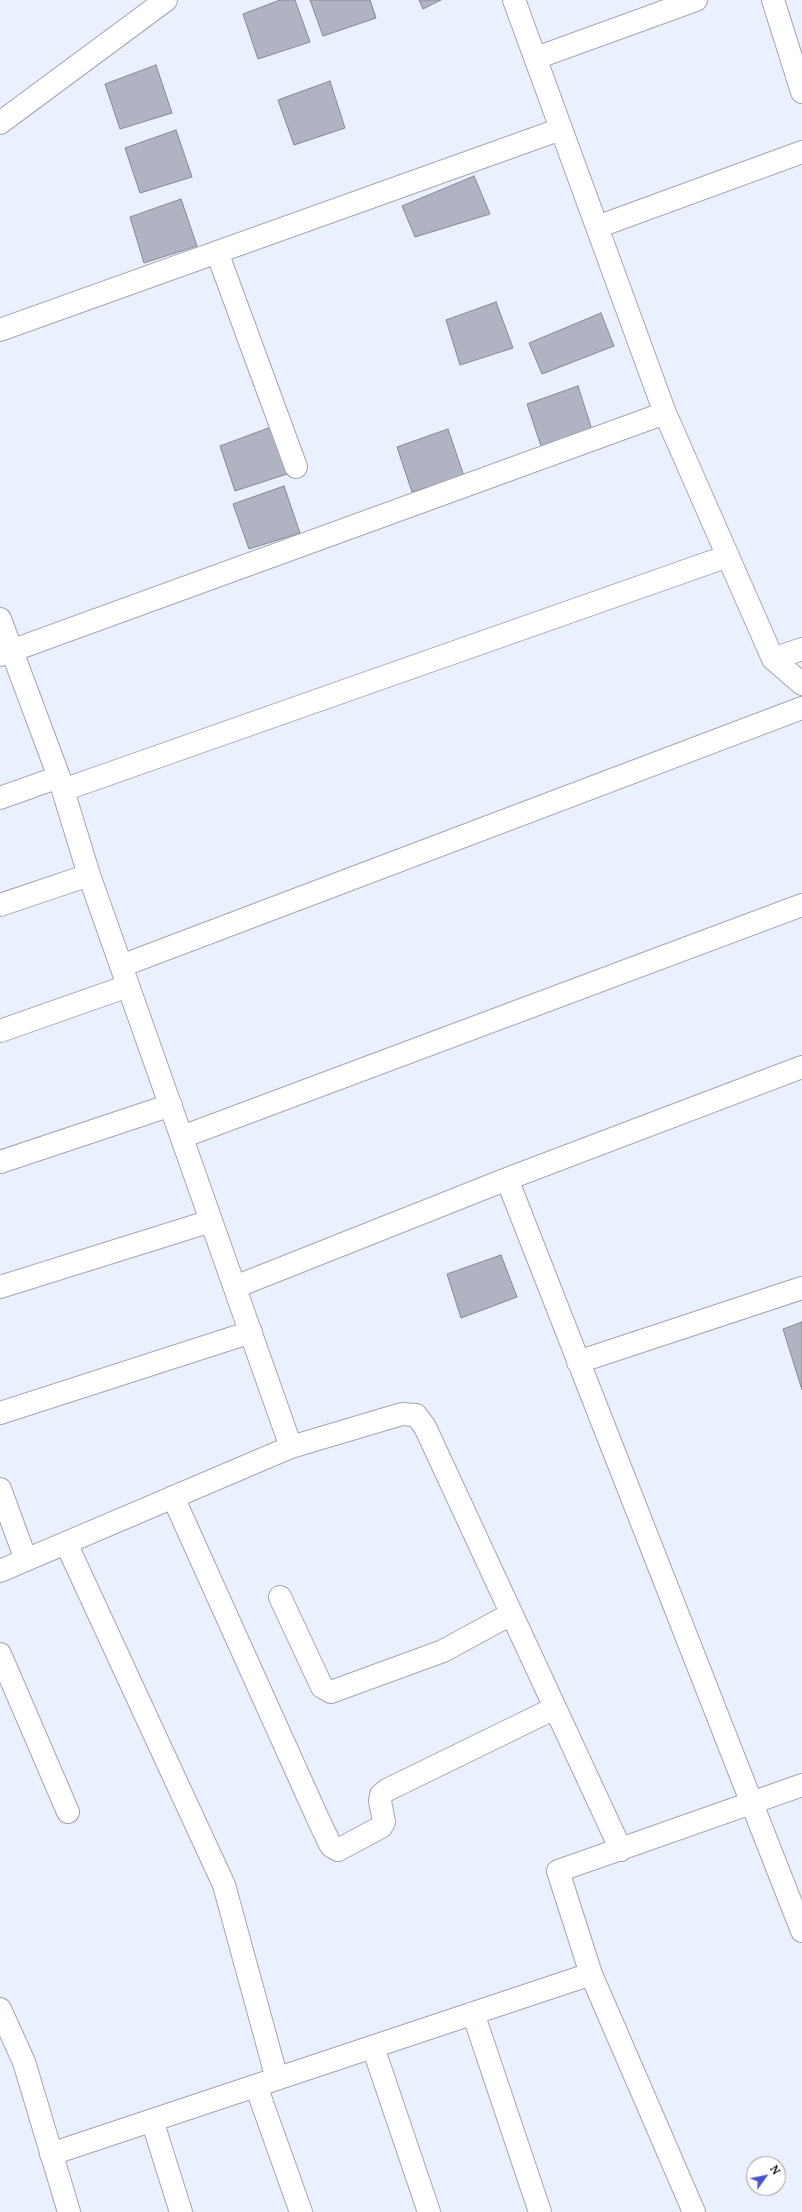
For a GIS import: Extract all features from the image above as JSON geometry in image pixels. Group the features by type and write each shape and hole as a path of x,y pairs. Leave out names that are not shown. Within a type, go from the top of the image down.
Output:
{"street":[{"path":"0,123 166,0"},
{"path":"514,0 665,413 773,659 802,684"},
{"path":"536,58 696,0"},
{"path":"773,0 802,92"},
{"path":"0,330 561,129"},
{"path":"597,226 802,152"},
{"path":"217,252 296,467"},
{"path":"6,653 665,413"},
{"path":"0,798 61,784 728,556"},
{"path":"0,619 6,653 61,784 89,875 291,1447"},
{"path":"773,659 802,649"},
{"path":"0,1031 125,976 802,708"},
{"path":"0,905 89,875"},
{"path":"182,1137 802,905"},
{"path":"235,1287 507,1179 802,1067"},
{"path":"0,1162 171,1105"},
{"path":"507,1179 753,1802 802,1931"},
{"path":"0,1287 211,1221"},
{"path":"578,1362 802,1288"},
{"path":"0,1413 251,1332"},
{"path":"0,1571 291,1447 402,1414 416,1414 425,1427 620,1850"},
{"path":"0,1489 26,1560"},
{"path":"173,1497 319,1821 331,1846 334,1848 338,1850 345,1848 381,1827 384,1822 380,1801 381,1795 387,1790 555,1708"},
{"path":"66,1542 224,1885 277,2079"},
{"path":"280,1597 322,1686 331,1692 443,1650 511,1614"},
{"path":"0,1654 68,1812"},
{"path":"694,2212 592,1974 558,1871 802,1785"},
{"path":"51,2154 592,1974"},
{"path":"473,2013 540,2212"},
{"path":"1,2015 24,2062 69,2212"},
{"path":"373,2047 429,2212"},
{"path":"256,2086 301,2212"},
{"path":"152,2120 181,2212"}],"building":[{"path":"280,0 295,0 310,42 258,59 243,14"},
{"path":"310,0 370,0 376,18 323,36"},
{"path":"419,0 441,0 423,9"},
{"path":"156,65 172,113 120,129 105,84"},
{"path":"330,81 345,128 294,145 278,100"},
{"path":"176,130 192,177 140,193 125,148"},
{"path":"474,176 490,214 415,237 402,206"},
{"path":"181,199 197,246 144,263 130,217"},
{"path":"496,302 513,348 460,365 446,320"},
{"path":"601,313 614,346 542,374 529,343"},
{"path":"578,386 593,433 542,449 527,404"},
{"path":"271,427 287,474 235,491 220,446"},
{"path":"448,429 464,476 412,492 397,447"},
{"path":"284,486 300,533 249,549 233,504"},
{"path":"501,1255 517,1297 461,1318 447,1274"},
{"path":"802,1322 802,1390 783,1329"}]}
